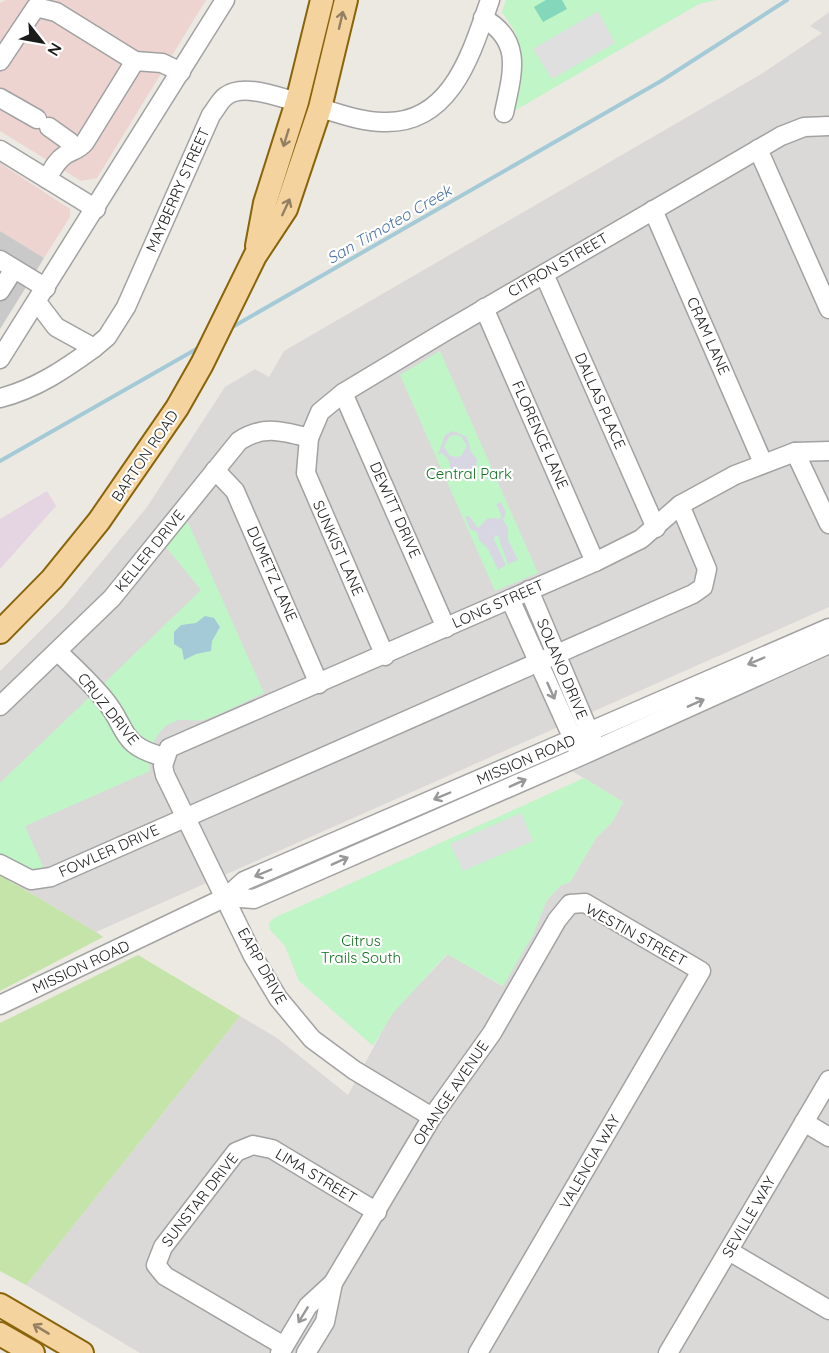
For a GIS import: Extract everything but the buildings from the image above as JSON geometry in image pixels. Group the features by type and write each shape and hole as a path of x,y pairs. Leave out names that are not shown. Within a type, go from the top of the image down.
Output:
{"main road":[{"name":"BARTON ROAD","path":"255,256 265,203 297,102 322,0"},
{"name":"BARTON ROAD","path":"0,632 52,579 99,521 177,408 225,321 255,256 286,209 320,108 346,0"},
{"path":"0,1305 82,1353"},
{"path":"0,1334 33,1353"}],"street":[{"path":"0,359 225,0"},
{"path":"320,108 358,119 385,123 419,116 447,95 462,74 490,0"},
{"path":"0,61 36,7 56,12 135,61 162,63 181,72"},
{"path":"483,18 498,27 508,39 513,59 504,113"},
{"path":"43,177 66,153 79,150 78,142 135,61"},
{"name":"MAYBERRY STREET","path":"0,398 33,387 64,370 107,337 126,307 211,115 220,103 235,92 246,91 297,102"},
{"path":"0,98 78,142"},
{"name":"CITRON STREET","path":"309,438 320,412 343,393 484,308 758,149 804,127 829,126"},
{"path":"758,149 829,309"},
{"path":"0,150 96,209"},
{"name":"CRAM LANE","path":"653,210 763,463"},
{"path":"0,291 7,264 42,295 56,327 94,348"},
{"name":"DALLAS PLACE","path":"544,274 656,528"},
{"name":"FLORENCE LANE","path":"484,308 595,562"},
{"name":"DEWITT DRIVE","path":"343,393 446,628"},
{"name":"KELLER DRIVE","path":"0,706 112,598 239,441 253,432 274,429 309,438"},
{"name":"SUNKIST LANE","path":"309,438 306,466 312,491 385,656"},
{"name":"LONG STREET","path":"164,757 174,745 203,735 385,656 528,590 595,562 641,539 680,506 735,475 795,452 829,451"},
{"path":"795,452 829,524"},
{"name":"DUMETZ LANE","path":"215,470 235,491 319,684"},
{"name":"FOWLER DRIVE","path":"0,864 24,878 42,879 693,594 703,587 707,569 680,506"},
{"name":"SOLANO DRIVE","path":"528,590 556,654 585,744"},
{"name":"SOLANO DRIVE","path":"510,599 539,662 585,744"},
{"name":"MISSION ROAD","path":"585,744 829,628"},
{"name":"MISSION ROAD","path":"0,1005 226,897 244,881 829,644"},
{"name":"CRUZ DRIVE","path":"58,652 104,698 129,741 146,752 164,757"},
{"name":"EARP DRIVE","path":"164,757 165,775 253,956 278,998 312,1039 354,1070 432,1117"},
{"name":"WESTIN STREET","path":"570,904 585,903 701,971"},
{"name":"ORANGE AVENUE","path":"282,1349 308,1306 333,1283 432,1117 492,1033 570,904"},
{"name":"VALENCIA WAY","path":"478,1353 701,971"},
{"name":"SEVILLE WAY","path":"668,1353 829,1080"},
{"path":"804,1122 829,1137"},
{"name":"LIMA STREET","path":"253,1145 272,1149 377,1212"},
{"name":"SUNSTAR DRIVE","path":"253,1145 236,1152 163,1246 156,1265 165,1276 282,1349"},
{"path":"729,1251 829,1310"},
{"name":"ORANGE AVENUE","path":"306,1353 325,1322 333,1283"}],"shaded area":[{"path":"6,0 206,0 97,178 81,181 0,131 0,3"},
{"path":"598,11 615,43 552,79 533,49"},
{"path":"829,12 829,607 96,932 0,875 0,671 64,607 147,507 225,387 255,369 269,377 284,351 763,73 822,33 810,26"},
{"path":"0,163 70,209 70,217 44,258 0,231"},
{"path":"0,231 44,258 0,329"},
{"path":"453,431 467,437 471,452 477,459 476,472 464,478 452,473 448,459 442,453 438,455 445,435","holes":["450,436 461,436 467,446 461,456 449,455 444,446"]},
{"path":"47,491 56,506 0,569 0,519"},
{"path":"501,502 506,513 503,520 508,528 508,540 518,560 508,564 498,536 495,535 494,540 506,565 498,570 488,549 479,540 477,532 470,529 465,517 469,516 478,528 488,518 500,519 501,514 496,504"},
{"path":"829,656 829,1353 140,1353 26,1285 240,1016 277,1038 348,1095 392,1013 448,954 502,986 536,927 547,900 560,886 570,882 596,838 613,821 623,802 572,771"},
{"path":"521,813 533,841 463,871 450,844"}],"green space":[{"path":"506,0 716,0 699,4 514,111 521,61 515,32 502,12"},
{"path":"546,0 562,0 567,9 543,22 534,7"},
{"name":"Central Park","path":"440,351 538,573 495,591 400,375"},
{"path":"187,520 264,693 204,720 172,722 160,732 155,740 150,755 150,771 25,826 45,871 34,872 0,856 0,783 201,590 166,547"},
{"name":"Citrus Trails South","path":"584,778 623,802 613,821 596,838 570,882 560,886 547,900 533,935 503,986 447,954 393,1013 373,1046 299,981 285,946 270,930 269,923 274,918"},
{"path":"0,875 96,932 103,937 0,991"},
{"path":"138,955 240,1016 26,1285 0,1271 0,1023"}],"water":[{"path":"205,616 214,618 220,627 212,641 211,651 196,654 184,660 182,649 174,644 174,632 181,625 196,623"}],"waterway":[{"name":"San Timoteo Creek","path":"229,329 661,81 787,0"},
{"name":"San Timoteo Creek","path":"0,461 200,347"}]}
